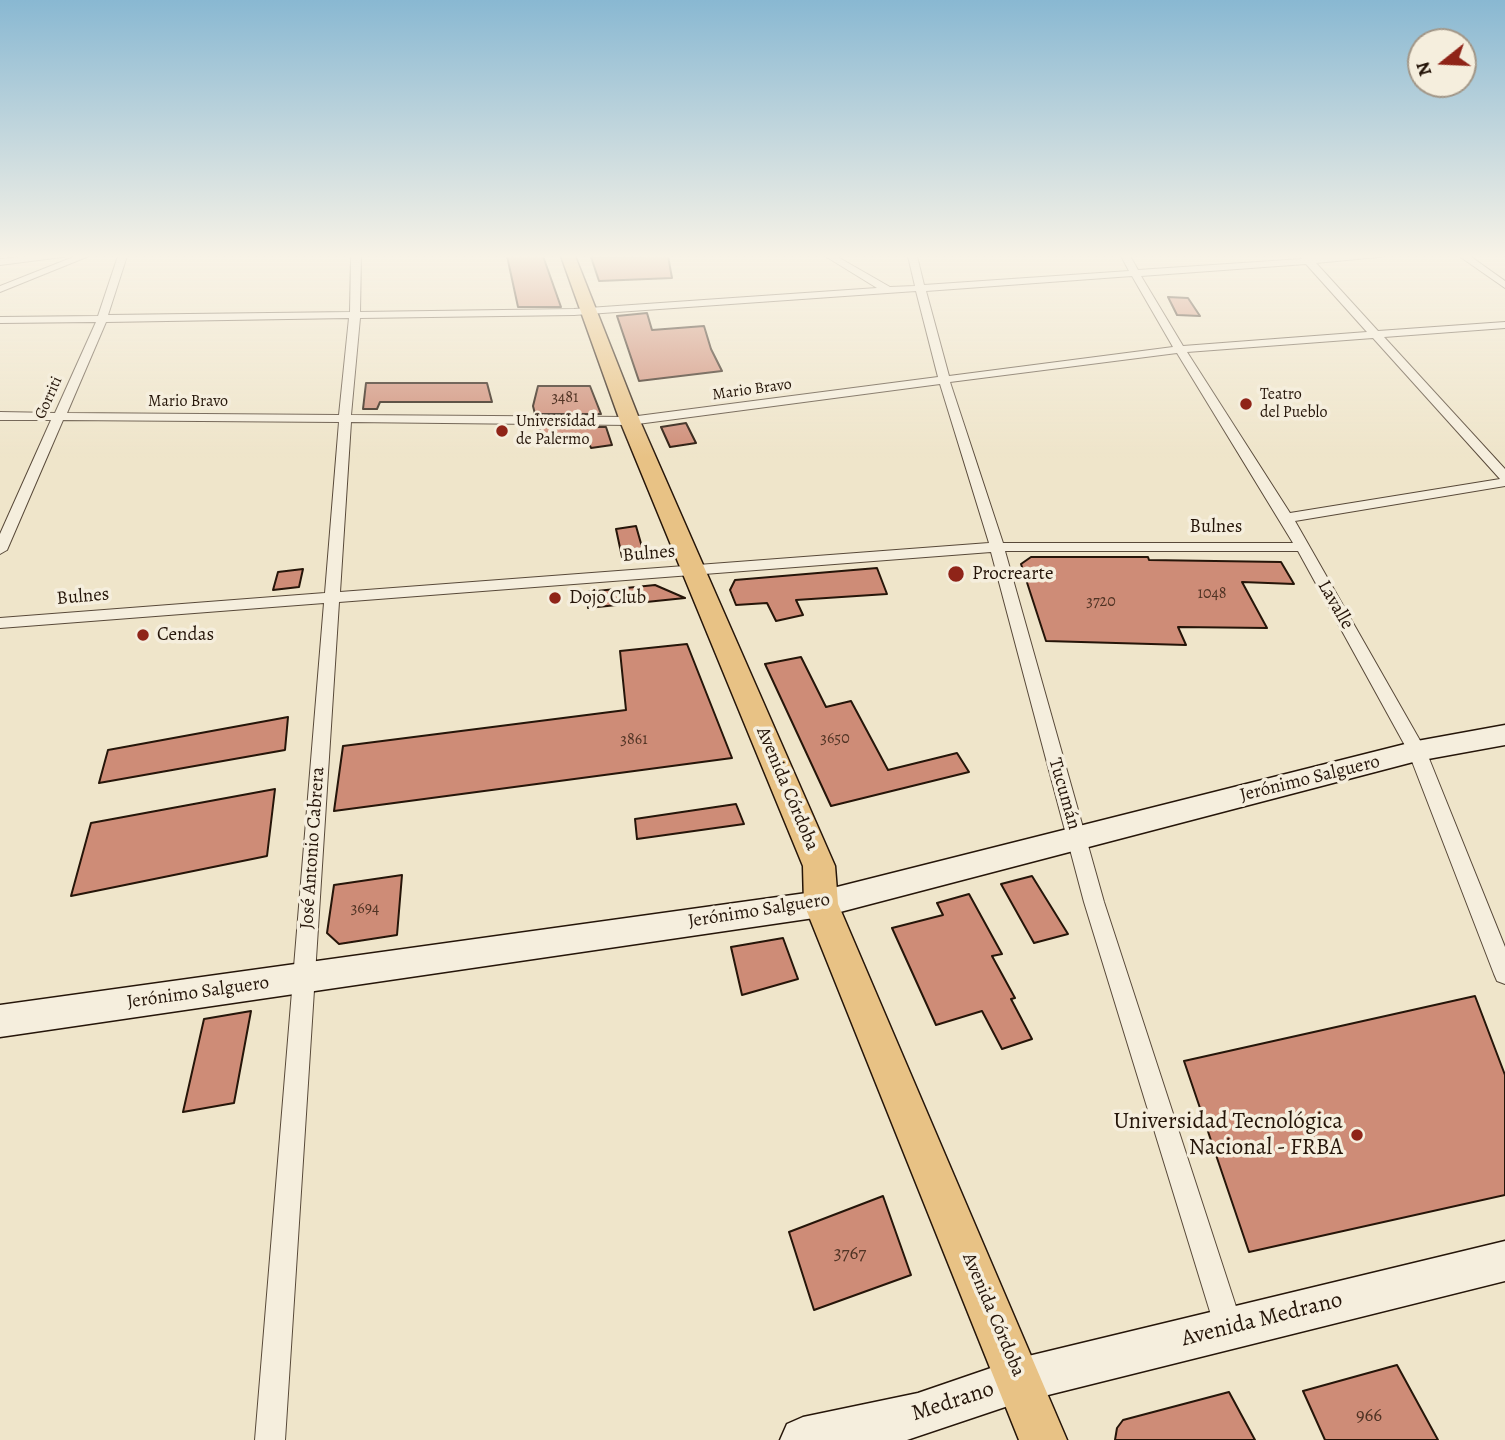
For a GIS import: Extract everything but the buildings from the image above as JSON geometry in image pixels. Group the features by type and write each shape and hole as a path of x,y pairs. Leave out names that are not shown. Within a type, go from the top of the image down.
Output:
{"main road":[{"name":"Avenida Córdoba","path":"594,323 630,421 819,866 821,904 1043,1440"}],"street":[{"name":"Gorriti","path":"0,550 100,323"},
{"name":"José Antonio Cabrera","path":"271,1440 354,323"},
{"name":"Tucumán","path":"929,323 944,380 997,547 1094,902 1229,1328"},
{"name":"Lavalle","path":"1165,323 1286,518 1418,751 1505,974"},
{"path":"1364,323 1505,480"},
{"name":"Mario Bravo","path":"0,416 630,421 1180,349 1505,325"},
{"path":"1286,518 1505,480"},
{"name":"Bulnes","path":"0,623 997,547 1301,547"},
{"name":"Jerónimo Salguero","path":"0,1021 821,904 1418,751 1505,735"},
{"name":"Avenida Medrano","path":"1020,1380 1505,1261"},
{"name":"Medrano","path":"803,1440 918,1415 1020,1380"}],"place":[{"name":"Teatro del Pueblo","path":"1246,404"},
{"name":"Universidad de Palermo","path":"502,431"},
{"name":"Procrearte","path":"956,574"},
{"name":"Dojo Club","path":"555,598"},
{"name":"Cendas","path":"143,635"},
{"name":"Universidad Tecnológica Nacional - FRBA","path":"1357,1135"}]}
